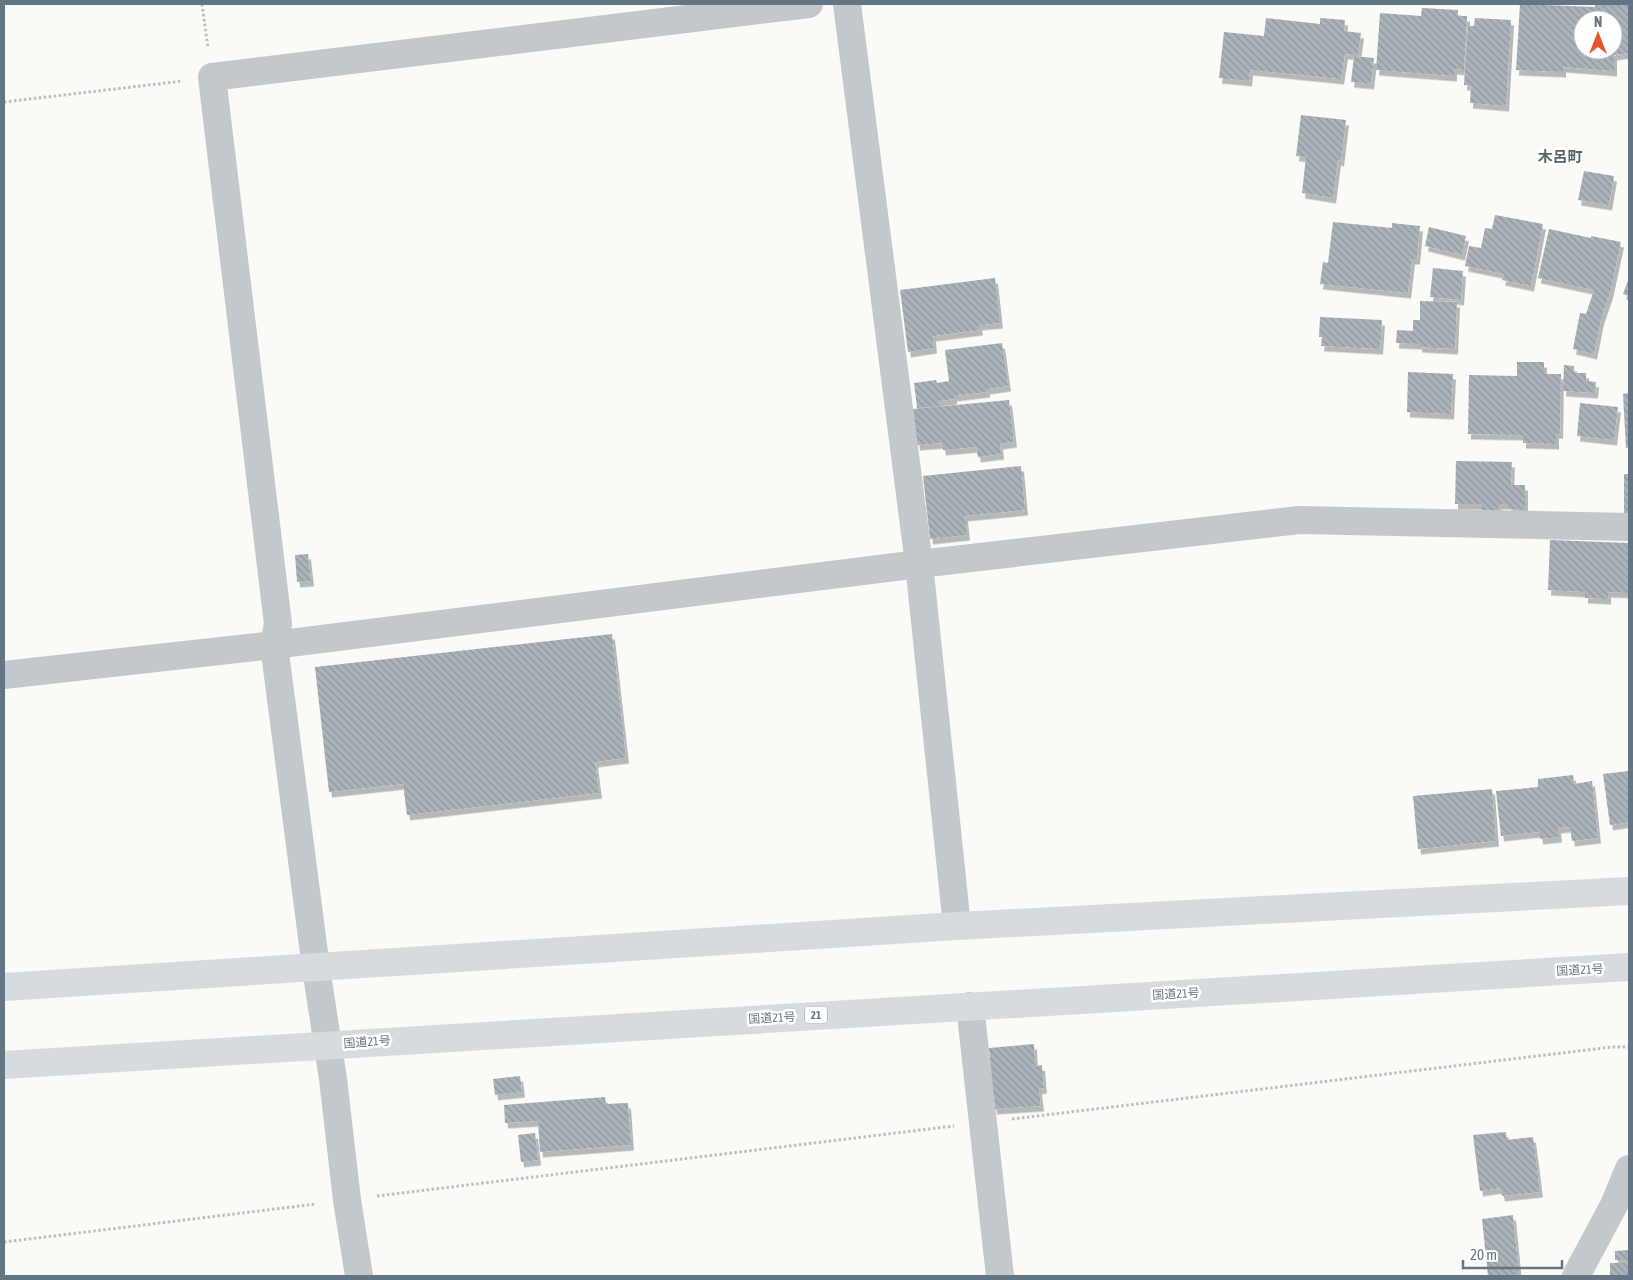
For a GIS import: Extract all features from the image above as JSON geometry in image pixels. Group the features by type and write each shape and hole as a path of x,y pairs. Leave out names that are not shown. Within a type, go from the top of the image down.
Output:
{"highway":[{"path":"4,987 957,926 1629,891"},
{"name":"国道21号","path":"4,1065 1629,967"}],"street":[{"path":"359,1276 347,1200 274,644 278,624 212,77 809,4"},
{"path":"847,4 919,564 957,926"},
{"path":"4,676 919,564 1298,520 1629,527"},
{"path":"970,1006 1000,1276"},
{"path":"1576,1276 1614,1205 1629,1169"}],"path":[{"path":"4,102 212,77 202,4"},
{"path":"4,1242 1602,1048 1629,1047"}],"building":[{"path":"1520,4 1595,7 1595,4 1629,4 1629,53 1623,54 1623,10 1573,10 1573,60 1614,60 1614,71 1563,67 1563,72 1516,70"},
{"path":"1422,8 1458,10 1458,16 1467,16 1464,70 1454,69 1454,76 1376,70 1380,13 1421,16"},
{"path":"1266,18 1320,24 1320,18 1345,20 1344,31 1361,33 1358,55 1345,54 1341,79 1250,70 1249,81 1219,78 1224,32 1264,36"},
{"path":"1475,18 1511,20 1506,106 1470,103 1471,85 1464,85 1468,26 1474,26"},
{"path":"1354,56 1374,58 1371,84 1351,82"},
{"path":"1301,115 1346,120 1341,161 1338,160 1333,198 1302,193 1306,157 1296,156"},
{"path":"1584,171 1614,176 1609,205 1578,200"},
{"path":"1495,215 1543,224 1531,286 1502,280 1504,274 1465,266 1469,246 1481,248 1485,228 1492,229"},
{"path":"1333,222 1392,228 1392,223 1420,226 1417,259 1412,259 1408,293 1320,284 1323,262 1328,263"},
{"path":"1429,227 1466,236 1462,255 1425,246"},
{"path":"1549,229 1621,242 1594,354 1573,349 1580,313 1586,314 1594,290 1538,278"},
{"path":"1433,268 1463,271 1461,300 1430,297"},
{"path":"995,278 1000,323 979,325 980,330 933,336 934,348 908,352 900,290"},
{"path":"1629,278 1629,296 1623,294"},
{"path":"1420,301 1457,302 1455,349 1419,347 1419,344 1396,343 1397,330 1413,331 1413,320 1420,320"},
{"path":"1320,317 1382,320 1380,349 1321,346 1322,337 1319,337"},
{"path":"1002,343 1008,386 987,389 987,392 954,396 954,399 939,401 940,406 917,408 914,383 936,380 937,383 949,381 945,350"},
{"path":"1517,362 1544,362 1544,374 1561,374 1560,433 1556,433 1556,444 1523,443 1523,435 1468,434 1469,375 1517,376"},
{"path":"1564,365 1574,366 1574,373 1586,373 1586,381 1596,382 1595,393 1563,391"},
{"path":"1408,372 1453,374 1451,414 1407,412"},
{"path":"1629,393 1629,447 1626,448 1623,394"},
{"path":"1009,400 1014,442 1000,444 1001,454 978,457 976,447 943,450 942,443 917,445 913,409"},
{"path":"1580,403 1618,407 1614,440 1577,436"},
{"path":"1456,461 1512,462 1511,485 1525,485 1525,510 1508,509 1508,504 1498,504 1498,510 1482,510 1482,504 1455,504"},
{"path":"1021,466 1025,510 965,516 967,535 930,539 923,476"},
{"path":"1624,474 1629,474 1629,517 1624,517"},
{"path":"1550,540 1629,543 1629,593 1608,592 1608,599 1585,598 1585,592 1548,590"},
{"path":"308,554 311,581 297,582 295,555"},
{"path":"612,634 626,758 595,762 599,793 407,815 403,784 329,792 315,667"},
{"path":"1629,771 1629,822 1610,825 1603,774"},
{"path":"1573,775 1574,784 1592,781 1598,838 1572,841 1570,827 1558,828 1559,837 1540,839 1539,832 1501,836 1496,791 1538,787 1538,779"},
{"path":"1492,789 1496,841 1418,849 1413,796"},
{"path":"1034,1044 1035,1066 1042,1065 1044,1088 1039,1089 1041,1106 994,1109 989,1048"},
{"path":"520,1076 522,1092 495,1095 493,1079"},
{"path":"605,1097 606,1104 628,1103 631,1145 540,1152 538,1121 505,1123 504,1105"},
{"path":"1506,1132 1507,1140 1533,1137 1540,1192 1502,1196 1500,1188 1480,1191 1473,1135"},
{"path":"535,1133 538,1160 521,1162 518,1135"},
{"path":"1513,1215 1519,1276 1488,1276 1482,1219"},
{"path":"1629,1250 1629,1260 1615,1260 1615,1251"},
{"path":"1610,1263 1629,1263 1629,1276 1610,1276"}],"district":[{"name":"木呂町","path":"1560,156"}]}
